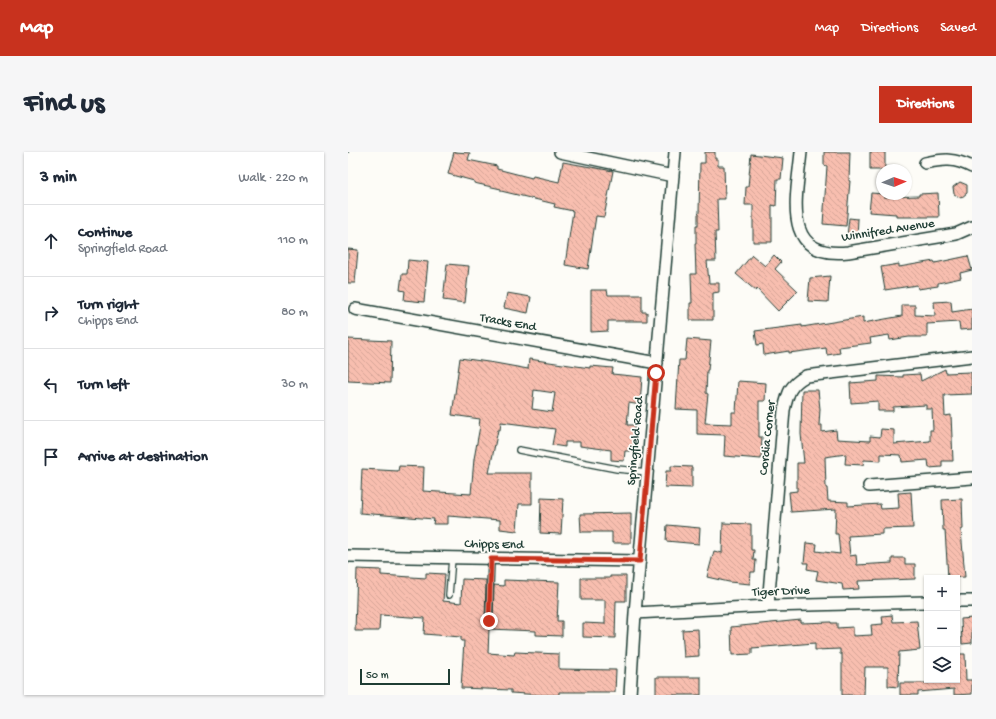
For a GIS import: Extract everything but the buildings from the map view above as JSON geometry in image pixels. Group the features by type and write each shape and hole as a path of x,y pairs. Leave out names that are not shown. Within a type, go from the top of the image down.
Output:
{"street":[{"path":"560,152 673,176"},
{"name":"Springfield Road","path":"630,695 635,613 675,152"},
{"name":"Winnifred Avenue","path":"801,152 795,212 801,234 807,242 815,248 837,253 848,252 956,234 972,227"},
{"path":"925,163 946,159 957,161 972,167"},
{"name":"Tracks End","path":"355,309 657,363"},
{"name":"Cordia Corner","path":"768,606 784,410 788,393 796,382 806,376 972,356"},
{"path":"869,486 972,478"},
{"name":"Chipps End","path":"348,556 640,561"},
{"path":"960,601 972,601"},
{"name":"Tiger Drive","path":"635,613 768,606 924,602"}],"lane":[{"path":"519,450 617,469 648,472"},
{"path":"449,595 452,558"},
{"path":"489,621 491,559"}],"route":[{"path":"489,621 491,559 640,561 656,373"}]}
